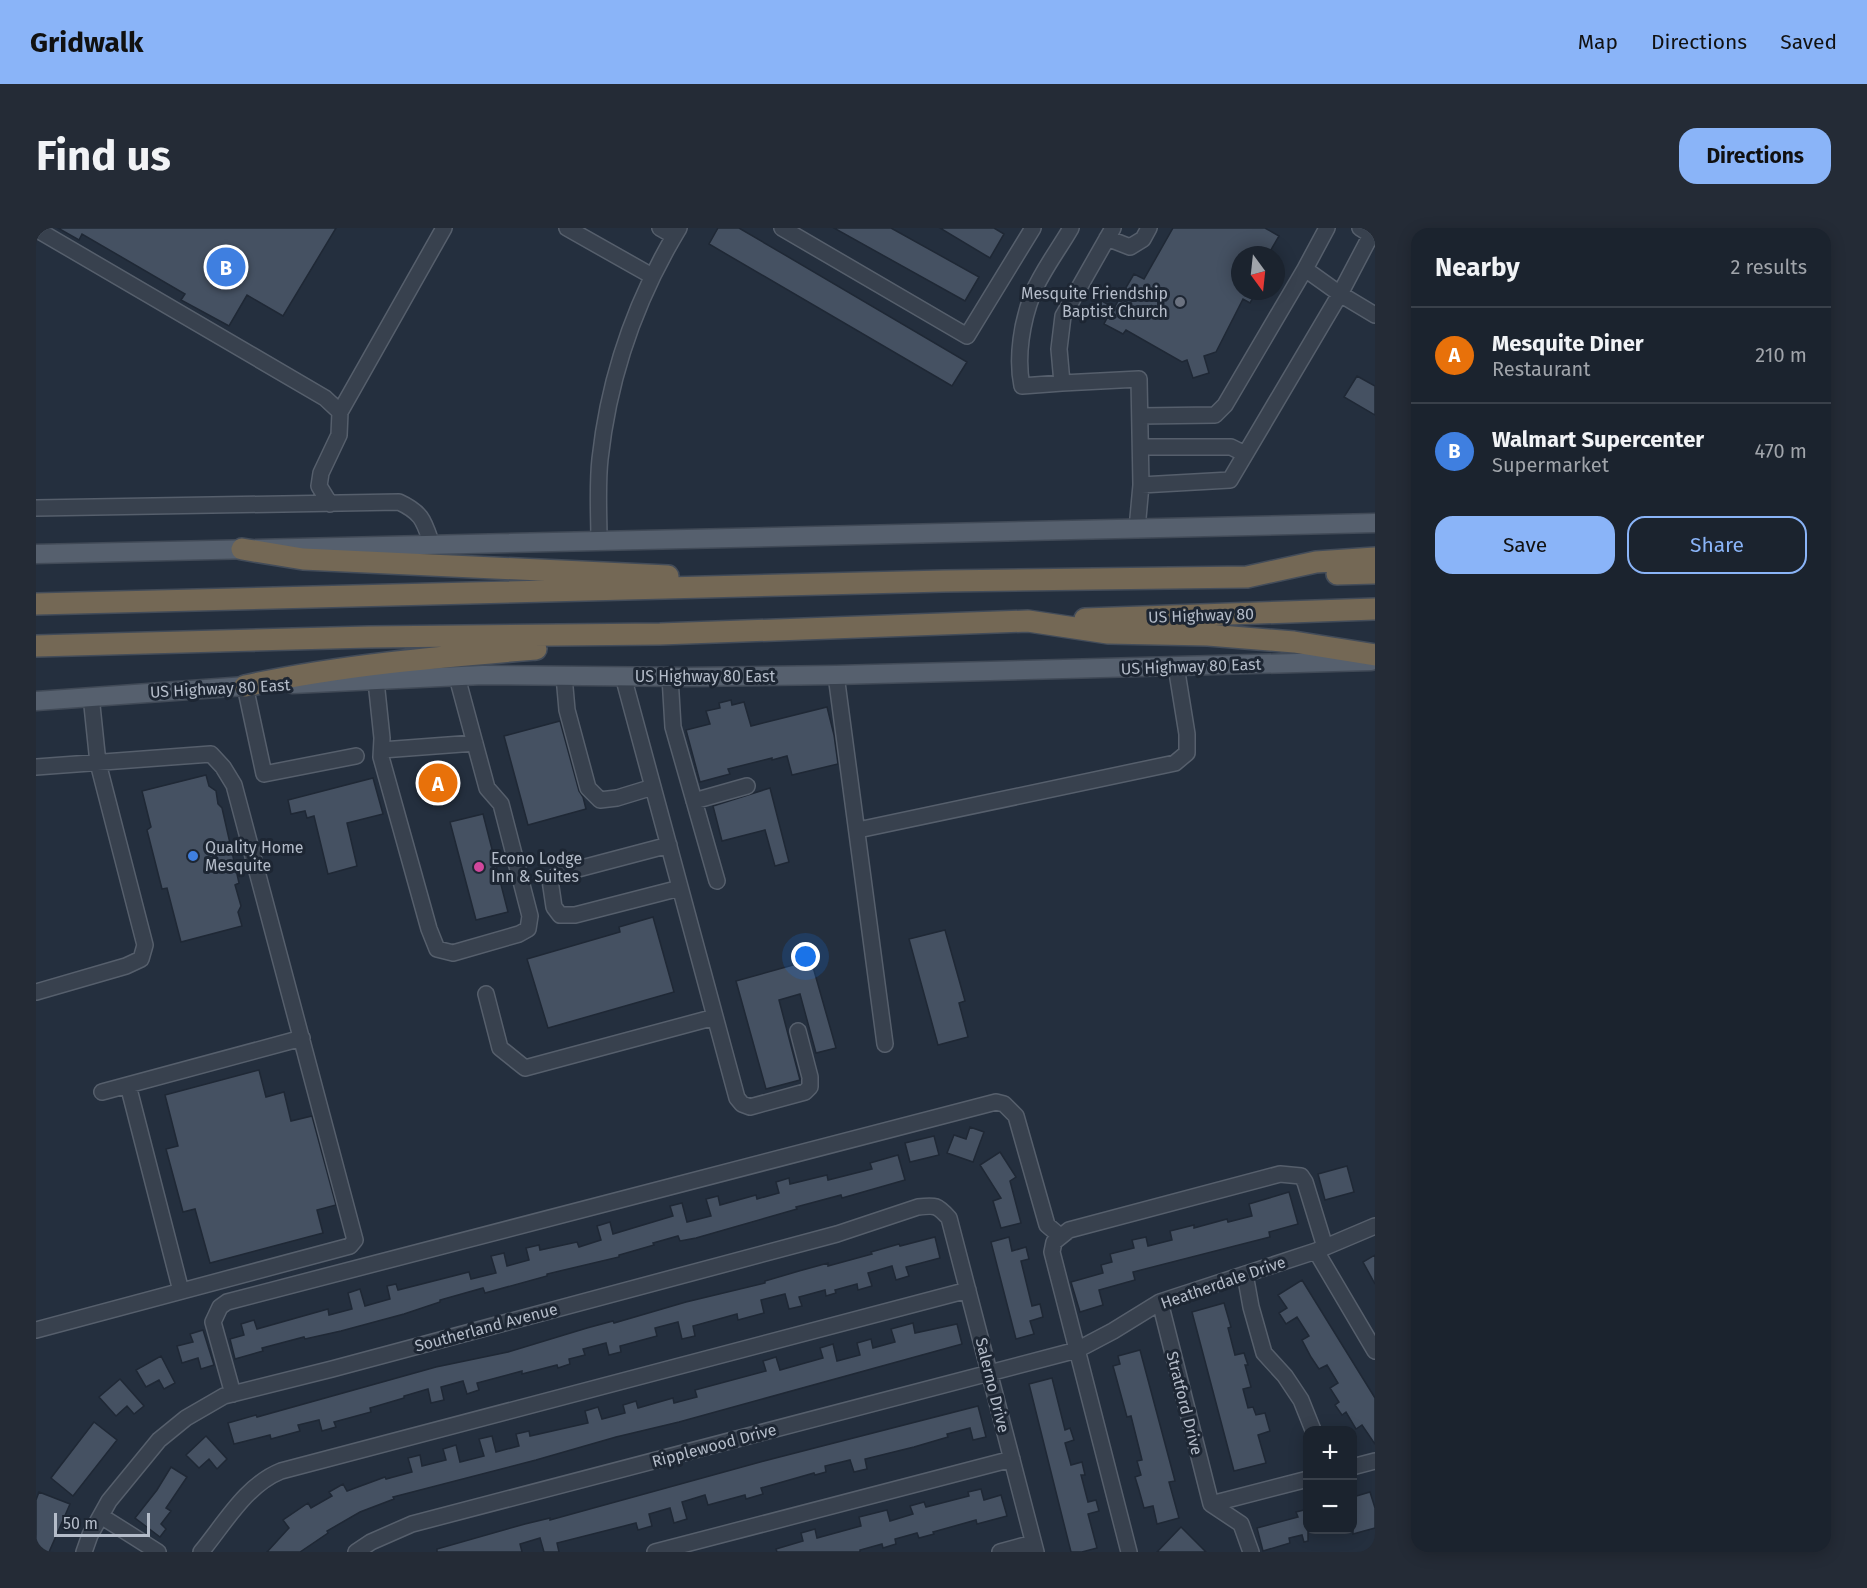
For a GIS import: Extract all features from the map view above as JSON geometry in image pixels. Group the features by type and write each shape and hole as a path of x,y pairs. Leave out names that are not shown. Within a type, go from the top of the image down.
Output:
{"highway":[{"path":"242,549 303,559 685,577 737,587"},
{"path":"1247,577 1316,562 1375,558"},
{"path":"36,604 945,581 1375,573"},
{"name":"US Highway 80","path":"1028,621 1375,609"},
{"path":"36,646 369,637 596,635 1028,621 1108,633 1208,635 1294,642 1375,655"},
{"path":"245,686 282,678 386,664 537,649 596,635"}],"main road":[{"path":"36,554 1375,523"},
{"name":"US Highway 80 East","path":"36,701 245,686 457,677 836,675 1375,660"}],"street":[{"path":"330,504 320,486 321,474 339,435 340,412 444,228"},
{"path":"567,228 652,276"},
{"path":"599,542 600,462 612,387 632,320 652,276 677,232 660,228"},
{"path":"789,230 967,336 1033,228"},
{"path":"1071,228 1033,293 1021,335 1020,379 1022,386 1139,379 1141,485 1137,529"},
{"path":"1062,383 1059,348 1063,316 1110,233 1130,248 1143,239 1149,228"},
{"path":"1140,416 1215,415 1225,405 1328,228"},
{"path":"1141,485 1230,480 1340,294 1371,235 1360,228"},
{"path":"36,230 321,396 340,412"},
{"path":"1305,269 1375,315"},
{"path":"1141,447 1231,447 1245,454"},
{"path":"36,508 399,502 416,510 425,525 432,545"},
{"path":"858,830 1175,763 1187,753 1187,734 1176,666"},
{"path":"564,675 567,710 588,788 600,800 617,798 653,787"},
{"path":"836,675 885,1044"},
{"path":"624,676 737,1098 742,1104 750,1107 805,1092 810,1087 810,1077 798,1031"},
{"path":"376,681 382,738 381,757 429,929 437,949 453,953 519,934 528,929 530,916 501,804 487,788 457,677"},
{"path":"669,677 673,727 717,880"},
{"path":"245,686 264,774 356,756"},
{"path":"36,992 126,966 141,959 145,945 98,762 91,696"},
{"path":"382,750 475,743"},
{"path":"36,767 211,754 223,767 234,785 355,1240 350,1246 36,1330"},
{"path":"694,801 747,786"},
{"path":"669,845 559,874 550,880 554,907 560,915 575,915 680,888"},
{"path":"486,994 500,1048 525,1068 715,1017"},
{"path":"102,1092 302,1038"},
{"path":"128,1084 181,1291"},
{"path":"232,1394 213,1322 220,1307 227,1302 996,1102 1004,1104 1016,1116 1047,1225 1060,1236"},
{"path":"1129,1552 1052,1252 1054,1242 1060,1236 1069,1230 1280,1174 1301,1176 1305,1182 1320,1249 1375,1352"},
{"name":"Southerland Avenue","path":"84,1552 109,1501 159,1440 186,1418 210,1403 232,1394 837,1234 918,1207 932,1205 939,1207 949,1218"},
{"name":"Salerno Drive","path":"949,1218 991,1372 1035,1548"},
{"name":"Heatherdale Drive","path":"1077,1350 1160,1302 1320,1249 1375,1226"},
{"path":"1245,1274 1264,1353 1285,1376 1301,1400 1310,1426"},
{"path":"201,1552 254,1486 266,1477 281,1471 968,1290"},
{"name":"Stratford Drive","path":"1160,1302 1211,1504"},
{"name":"Ripplewood Drive","path":"356,1552 370,1542 412,1524 1077,1350"},
{"path":"655,1552 1012,1459"},
{"path":"1357,1466 1375,1461"},
{"path":"1211,1504 1304,1480"},
{"path":"1211,1504 1241,1524 1251,1552"},
{"path":"101,1516 158,1552"},
{"path":"1000,1552 1035,1548"}],"building":[{"path":"58,228 336,228 283,316 247,295 229,326 181,300 185,294 82,234 79,240"},
{"path":"718,228 739,228 967,362 952,386 709,244"},
{"path":"834,228 891,228 979,277 965,301"},
{"path":"940,228 994,228 1004,234 990,258"},
{"name":"Mesquite Friendship Baptist Church","path":"1173,228 1265,228 1279,236 1273,246 1231,246 1231,300 1242,300 1216,352 1204,356 1209,373 1193,378 1187,360 1182,362 1126,330 1123,334 1104,324 1108,316 1097,310 1102,301 1114,308 1134,274 1144,279"},
{"path":"1357,376 1375,386 1375,415 1344,397"},
{"path":"731,700 732,705 744,702 751,726 827,707 838,764 792,775 787,756 728,769 730,774 700,782 686,730 710,724 706,711 720,708 719,703"},
{"path":"560,721 586,809 528,825 504,736"},
{"path":"452,773 453,791 424,793 423,774"},
{"name":"Quality Home Mesquite","path":"206,775 209,786 216,791 218,804 222,808 239,883 235,885 241,906 238,912 242,926 181,942 167,888 162,889 147,830 151,827 142,791"},
{"path":"373,778 383,814 347,823 357,866 328,874 314,816 307,818 305,811 291,814 288,800"},
{"path":"770,788 789,862 775,866 765,830 722,841 713,806"},
{"name":"Econo Lodge Inn & Suites","path":"483,814 508,912 476,920 450,822"},
{"path":"653,917 674,992 548,1028 527,959 620,932 619,927"},
{"path":"945,930 965,1001 959,1003 968,1037 938,1045 909,939"},
{"path":"811,960 836,1048 816,1053 800,994 779,1000 800,1080 766,1089 736,981"},
{"path":"259,1070 266,1097 284,1092 291,1121 312,1116 336,1205 317,1210 323,1233 210,1263 195,1209 183,1212 166,1149 178,1146 165,1095"},
{"path":"970,1127 984,1132 973,1162 947,1153 954,1135 966,1139"},
{"path":"934,1136 939,1155 910,1162 905,1143"},
{"path":"1000,1152 1016,1177 1010,1181 1021,1223 1001,1228 993,1201 1001,1198 980,1165"},
{"path":"898,1155 905,1180 842,1198 841,1195 796,1207 797,1209 696,1238 680,1241 678,1236 619,1255 619,1257 547,1274 547,1276 485,1293 483,1288 440,1300 440,1302 404,1314 341,1331 305,1339 304,1337 262,1348 263,1351 235,1359 230,1339 244,1335 241,1324 254,1320 257,1329 328,1309 329,1315 352,1309 348,1293 360,1289 365,1306 390,1299 387,1286 396,1284 398,1290 469,1272 471,1279 496,1273 491,1256 504,1253 507,1266 529,1260 526,1248 539,1245 540,1250 577,1242 579,1247 601,1240 597,1226 610,1222 613,1234 673,1216 670,1206 682,1203 687,1222 711,1216 706,1199 718,1196 720,1205 756,1195 757,1199 779,1193 776,1182 789,1178 790,1184 827,1175 828,1180 872,1169 870,1163"},
{"path":"1347,1166 1354,1192 1325,1200 1318,1174"},
{"path":"1289,1192 1298,1224 1269,1232 1270,1237 1133,1272 1135,1280 1099,1290 1103,1305 1080,1312 1071,1282 1103,1273 1101,1265 1112,1262 1110,1254 1134,1248 1132,1240 1146,1237 1148,1246 1172,1240 1170,1231 1252,1216 1249,1204"},
{"path":"935,1237 940,1258 906,1267 909,1276 896,1280 892,1266 868,1273 872,1286 858,1290 857,1284 835,1290 836,1293 826,1296 825,1290 799,1297 802,1306 789,1309 785,1294 761,1300 764,1313 738,1320 737,1314 693,1326 695,1336 682,1339 678,1322 655,1328 657,1336 620,1346 621,1352 609,1355 606,1343 583,1349 585,1355 569,1359 570,1364 522,1374 522,1371 477,1383 479,1390 467,1394 463,1381 441,1387 444,1400 431,1403 428,1389 370,1408 371,1412 334,1422 336,1427 322,1431 319,1420 298,1425 300,1431 271,1439 270,1435 234,1444 228,1423 436,1367 508,1352 613,1321 614,1323 686,1302 765,1283 765,1281 828,1263 828,1266 899,1244 900,1246"},
{"path":"1009,1237 1012,1251 1026,1247 1029,1259 1021,1261 1032,1306 1040,1304 1043,1317 1030,1321 1034,1334 1016,1339 991,1242"},
{"path":"1375,1255 1375,1284 1363,1262"},
{"path":"1302,1280 1375,1398 1375,1444 1362,1425 1357,1428 1346,1412 1342,1415 1335,1405 1339,1402 1330,1388 1338,1383 1327,1365 1319,1369 1311,1357 1302,1340 1309,1336 1297,1317 1286,1324 1279,1313 1287,1308 1278,1295"},
{"path":"1224,1303 1231,1327 1228,1328 1235,1355 1244,1353 1248,1365 1245,1365 1251,1387 1243,1389 1248,1408 1253,1407 1256,1415 1265,1413 1270,1431 1258,1435 1266,1463 1234,1471 1192,1312"},
{"path":"913,1323 915,1333 957,1324 962,1344 679,1422 393,1497 394,1499 360,1512 327,1531 328,1533 300,1552 267,1552 289,1528 283,1520 308,1503 311,1508 332,1496 329,1492 343,1484 347,1491 385,1477 386,1479 412,1472 408,1458 420,1455 422,1466 446,1460 443,1449 456,1445 460,1462 484,1456 479,1439 492,1436 496,1452 519,1446 516,1434 529,1431 530,1436 588,1423 585,1411 598,1407 602,1419 625,1413 623,1405 636,1401 638,1408 673,1398 674,1403 697,1397 695,1390 766,1371 763,1361 776,1357 780,1370 823,1358 820,1348 833,1344 837,1361 860,1355 857,1343 871,1339 873,1348 895,1342 891,1329"},
{"path":"203,1330 214,1365 201,1369 198,1358 182,1363 177,1346 193,1342 190,1334"},
{"path":"1140,1350 1175,1481 1169,1482 1179,1518 1157,1524 1153,1506 1144,1508 1135,1477 1141,1475 1137,1461 1142,1460 1131,1416 1127,1417 1113,1366 1120,1364 1118,1356"},
{"path":"161,1356 175,1383 164,1389 159,1380 146,1387 136,1370"},
{"path":"1052,1378 1065,1430 1070,1428 1074,1440 1065,1443 1071,1465 1082,1462 1085,1475 1081,1475 1088,1502 1096,1500 1099,1511 1088,1514 1097,1548 1082,1552 1071,1552 1029,1384"},
{"path":"120,1379 144,1406 134,1414 127,1406 116,1416 99,1397"},
{"path":"978,1406 986,1437 973,1440 970,1428 947,1434 948,1437 865,1459 867,1469 854,1472 850,1460 825,1466 826,1472 815,1475 814,1473 761,1488 763,1494 746,1499 745,1495 708,1505 705,1495 682,1502 687,1519 674,1523 670,1508 649,1514 652,1526 638,1530 636,1523 557,1543 559,1552 544,1552 540,1538 520,1544 522,1552 437,1552 437,1549 525,1524 550,1518 550,1520 764,1461"},
{"path":"94,1422 117,1440 73,1496 51,1478"},
{"path":"206,1436 227,1459 217,1469 209,1459 199,1468 186,1455"},
{"path":"171,1467 187,1477 166,1508 171,1511 161,1524 166,1529 160,1537 135,1518 157,1490"},
{"path":"981,1489 984,1500 1001,1495 1007,1516 977,1524 976,1520 919,1538 917,1533 895,1539 896,1544 883,1548 882,1544 860,1550 860,1552 777,1552 776,1549 803,1541 801,1533 815,1529 817,1538 861,1526 859,1517 887,1510 890,1521 913,1514 910,1506 924,1502 926,1507 969,1496 968,1492"},
{"path":"39,1492 70,1504 49,1552 36,1552 36,1500"},
{"path":"1370,1492 1375,1508 1375,1528 1357,1533 1357,1496"},
{"path":"1303,1510 1303,1534 1308,1534 1308,1541 1304,1542 1302,1535 1289,1538 1290,1543 1263,1551 1257,1528 1298,1517 1296,1512"},
{"path":"1181,1527 1206,1552 1157,1552"}],"place":[{"name":"Walmart Supercenter","path":"226,267"},
{"name":"Mesquite Friendship Baptist Church","path":"1180,302"},
{"name":"Mesquite Diner","path":"438,783"},
{"name":"Quality Home Mesquite","path":"193,856"},
{"name":"Econo Lodge Inn & Suites","path":"479,867"}]}
